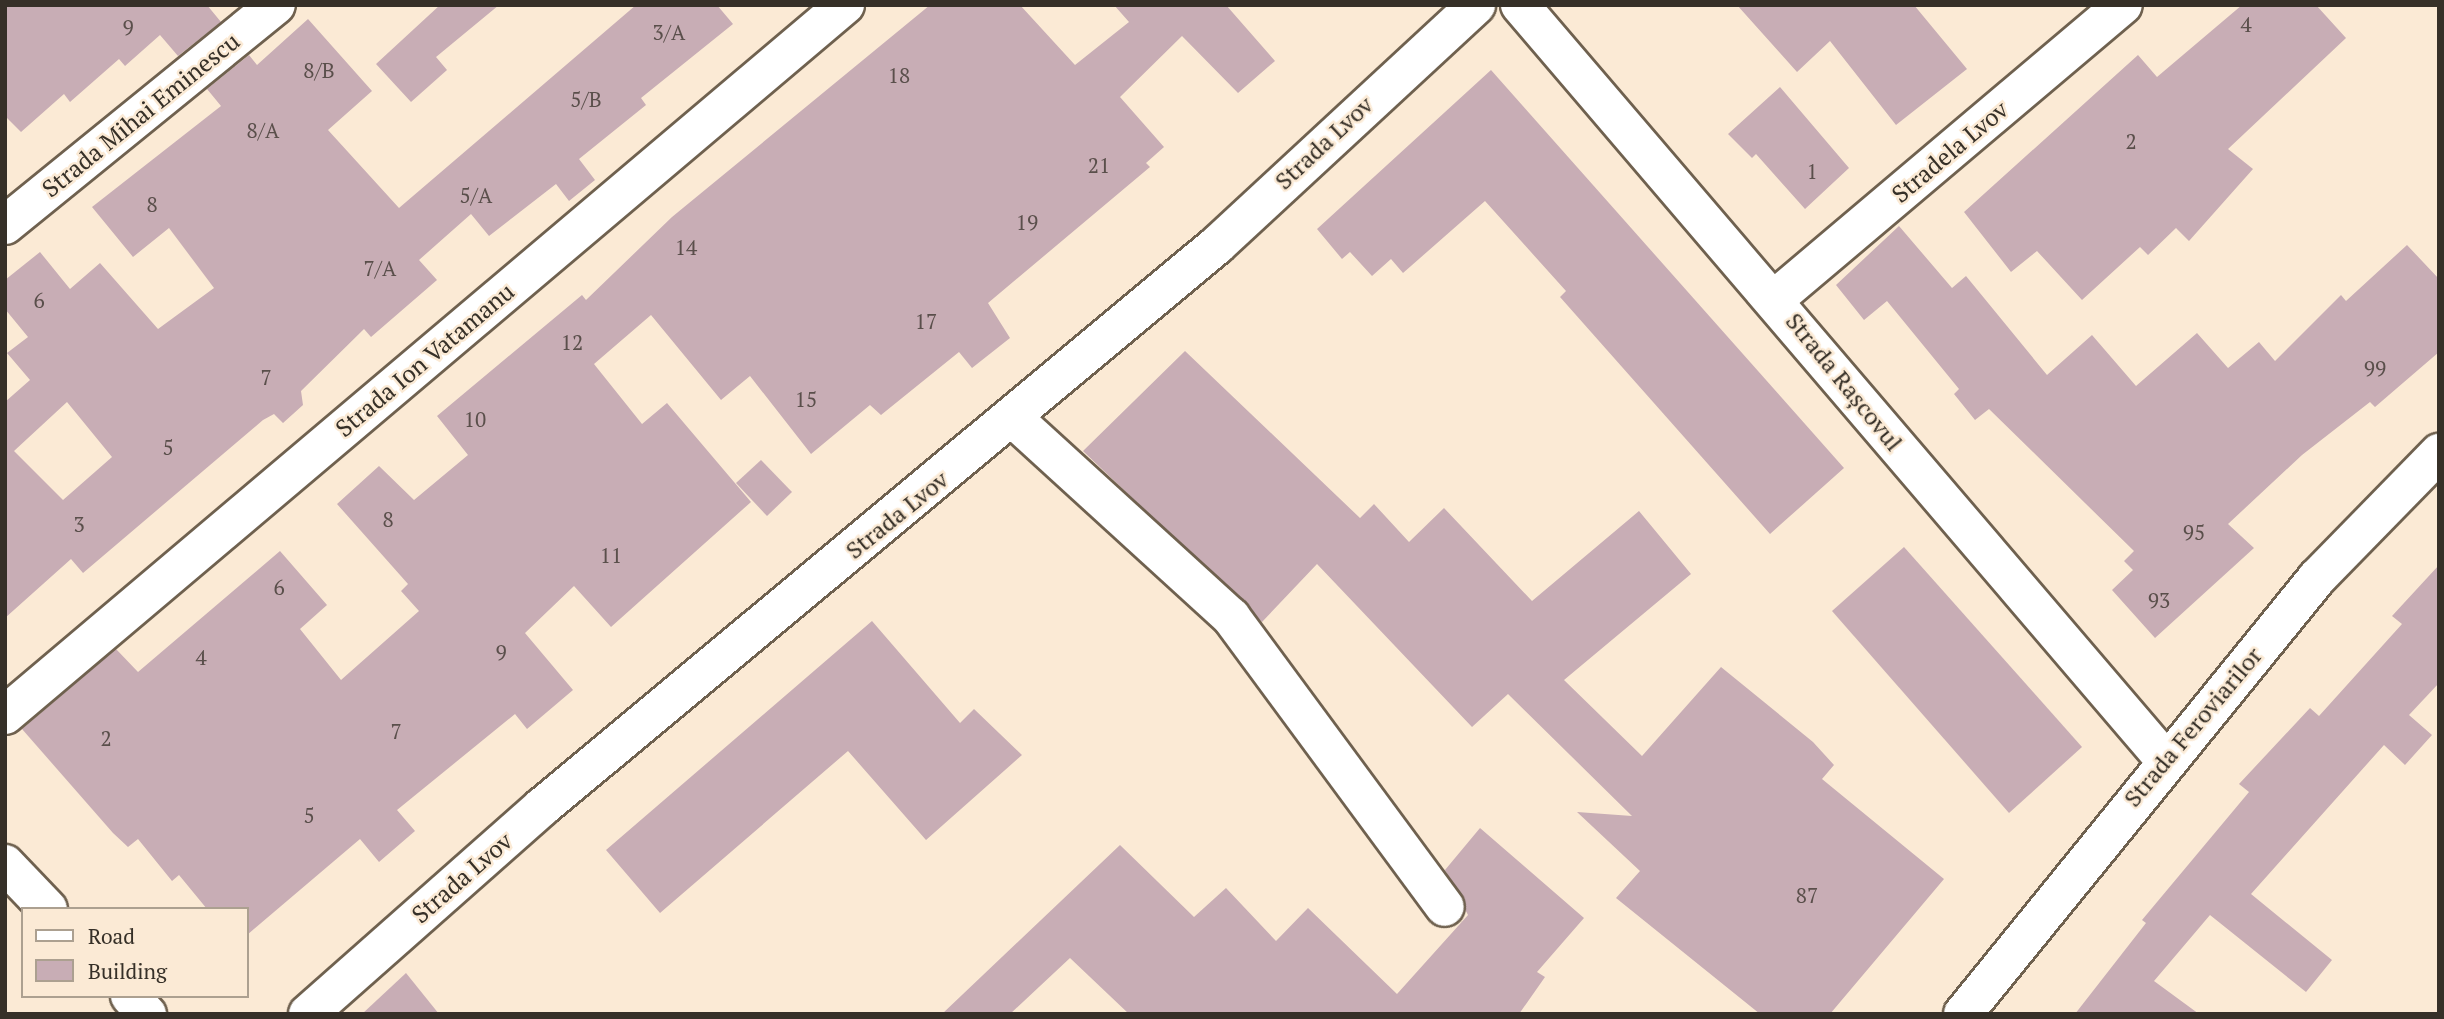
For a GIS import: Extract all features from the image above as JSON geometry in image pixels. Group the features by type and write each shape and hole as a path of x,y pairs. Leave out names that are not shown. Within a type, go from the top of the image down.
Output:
{"street":[{"name":"Strada Mihai Eminescu","path":"5,225 276,5"},
{"name":"Strada Ion Vatamanu","path":"5,715 845,5"},
{"name":"Strada Lvov","path":"308,1014 542,807 1014,419 1217,245 1476,5"},
{"name":"Strada Rașcovul","path":"1520,5 1776,298 2166,761"},
{"name":"Stradela Lvov","path":"1776,298 2123,5"},
{"path":"1014,419 1231,617 1445,907"},
{"name":"Strada Feroviarilor","path":"1963,1014 2317,578 2439,453"},
{"path":"5,864 46,907"},
{"path":"132,998 147,1014"}],"building":[{"path":"5,5 207,5 221,22 178,56 160,35 125,66 119,59 70,102 64,94 21,132 5,116"},
{"path":"440,5 499,5 436,57 447,70 411,102 376,64"},
{"path":"636,5 717,5 733,24 641,98 646,105 579,159 595,180 569,201 556,184 489,236 471,214 419,260 437,280 371,337 364,329 301,391 303,405 283,423 274,414 263,420 83,573 71,559 5,618 5,402 30,380 7,353 28,337 5,309 5,280 40,252 70,289 100,263 158,329 214,288 169,228 133,257 92,207 221,106 207,89 249,55 257,65 308,19 372,91 328,130 399,208","holes":["67,402 112,457 63,500 14,451"]},
{"path":"930,5 1020,5 1075,65 1129,22 1114,5 1226,5 1275,61 1238,93 1182,36 1120,97 1164,147 1146,163 1150,167 988,303 1010,338 972,368 959,352 881,415 870,405 811,454 750,376 721,400 651,315 594,364 642,424 667,403 751,502 611,627 574,586 525,633 573,690 527,729 515,714 397,810 415,831 379,862 360,839 248,934 248,907 205,907 179,875 172,881 138,839 128,847 22,729 116,649 138,672 280,551 327,605 300,629 341,680 419,611 401,591 408,584 337,504 379,466 414,500 468,455 437,416 582,295 586,300 672,217"},
{"path":"1737,5 1914,5 1967,69 1896,125 1830,41 1797,72"},
{"path":"2242,5 2316,5 2346,38 2228,149 2253,169 2189,241 2176,228 2148,255 2140,247 2082,300 2037,251 2011,272 1964,212 2138,55 2157,77"},
{"path":"1491,70 1844,468 1770,534 1560,297 1566,291 1485,201 1403,273 1391,259 1372,276 1350,252 1342,259 1317,229"},
{"path":"1780,87 1849,168 1805,209 1756,154 1752,158 1728,134"},
{"path":"1899,226 1952,288 1966,276 2047,375 2092,335 2136,386 2197,333 2228,368 2259,342 2275,361 2341,295 2346,301 2407,245 2439,279 2439,352 2375,407 2370,402 2302,455 2228,524 2254,548 2155,638 2112,590 2133,570 2124,561 2134,551 1989,409 1975,420 1954,394 1959,389 1887,301 1864,320 1836,285"},
{"path":"1185,351 1360,518 1374,504 1409,542 1444,508 1532,601 1639,511 1691,574 1564,680 1642,756 1721,667 1813,742 1834,765 1822,779 1944,879 1830,1014 1760,1014 1616,898 1640,871 1577,812 1632,816 1508,694 1472,727 1317,564 1262,622 1083,451"},
{"path":"761,460 792,492 767,516 736,483"},
{"path":"1904,547 2082,747 2009,813 1832,611"},
{"path":"2439,565 2439,683 2409,715 2432,735 2405,765 2384,745 2251,894 2332,960 2306,992 2210,915 2154,981 2199,1014 2075,1014 2146,923 2142,920 2249,792 2239,784 2310,708 2319,716 2402,624 2392,616"},
{"path":"872,621 960,723 974,709 1022,755 926,840 848,751 660,913 606,850"},
{"path":"1480,828 1584,918 1537,972 1545,977 1519,1014 1129,1014 1070,958 1010,1014 942,1014 1120,845 1194,917 1226,888 1276,941 1308,908 1397,994 1468,915 1445,870"},
{"path":"406,973 439,1014 362,1014"}]}
